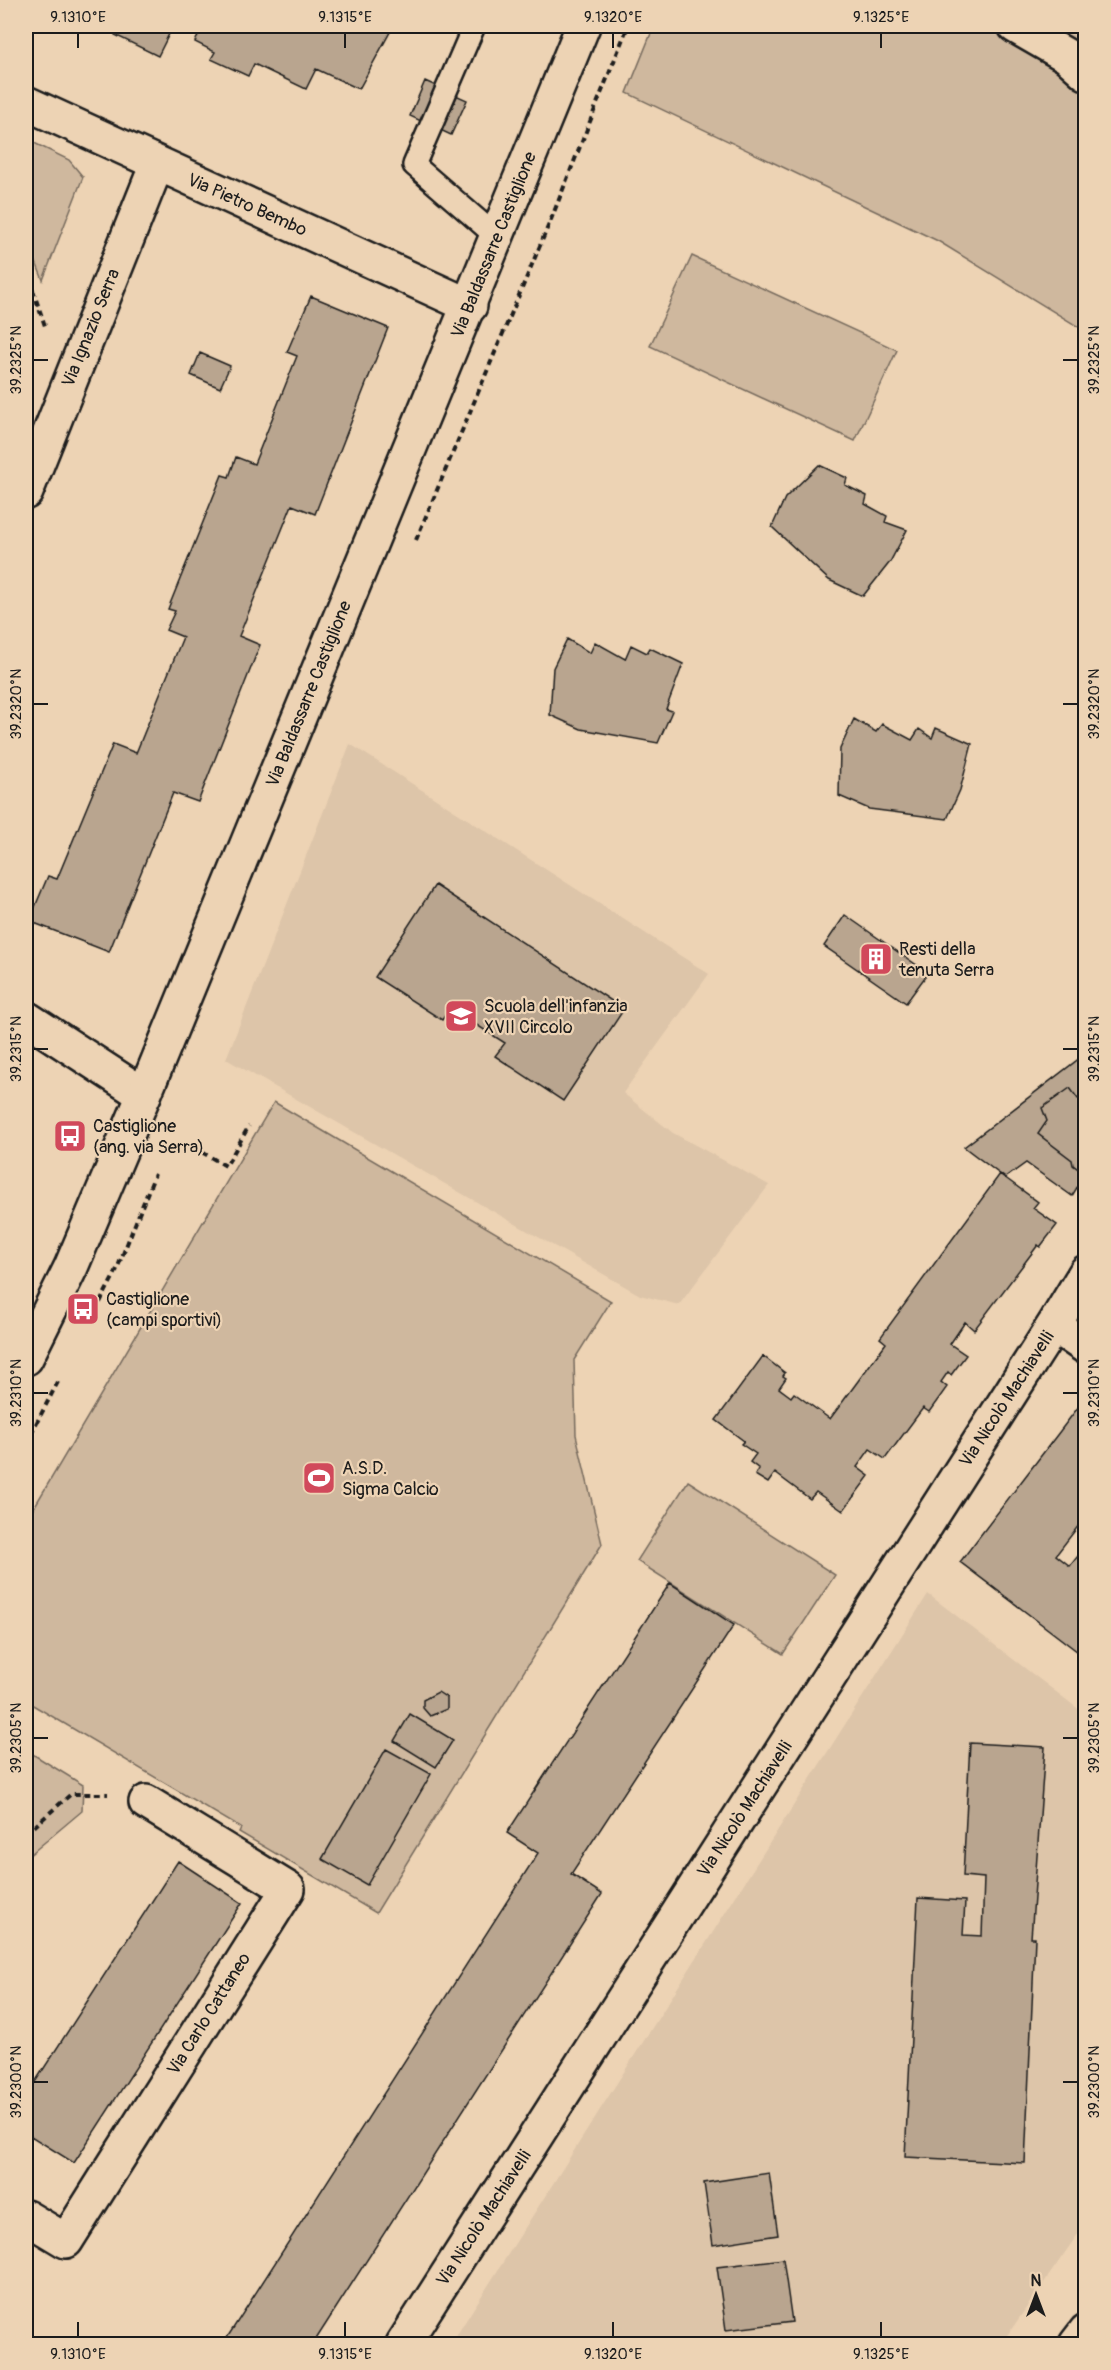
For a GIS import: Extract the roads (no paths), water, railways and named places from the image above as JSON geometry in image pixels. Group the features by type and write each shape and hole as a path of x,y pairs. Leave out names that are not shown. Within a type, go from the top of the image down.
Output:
{"main road":[{"name":"Via Baldassarre Castiglione","path":"26,1358 71,1267 144,1095 470,306 583,26"},
{"path":"1015,26 1066,56 1086,73"},
{"name":"Via Pietro Bembo","path":"26,103 470,306"},
{"name":"Via Ignazio Serra","path":"26,492 157,164"},
{"path":"26,1018 144,1095"},
{"name":"Via Nicolò Machiavelli","path":"403,2344 1086,1272"},
{"path":"1054,1325 1086,1347"},
{"name":"Via Carlo Cattaneo","path":"26,2217 66,2241 288,1889 131,1798"},
{"path":"1076,2344 1086,2331"}],"lane":[{"path":"474,26 414,165 497,237"}],"place":[{"name":"Resti della tenuta Serra","path":"876,959"},
{"name":"Scuola dell'infanzia XVII Circolo","path":"461,1016"},
{"name":"Castiglione (ang. via Serra)","path":"70,1136"},
{"name":"Castiglione (campi sportivi)","path":"83,1309"},
{"name":"A.S.D. Sigma Calcio","path":"319,1478"}]}
